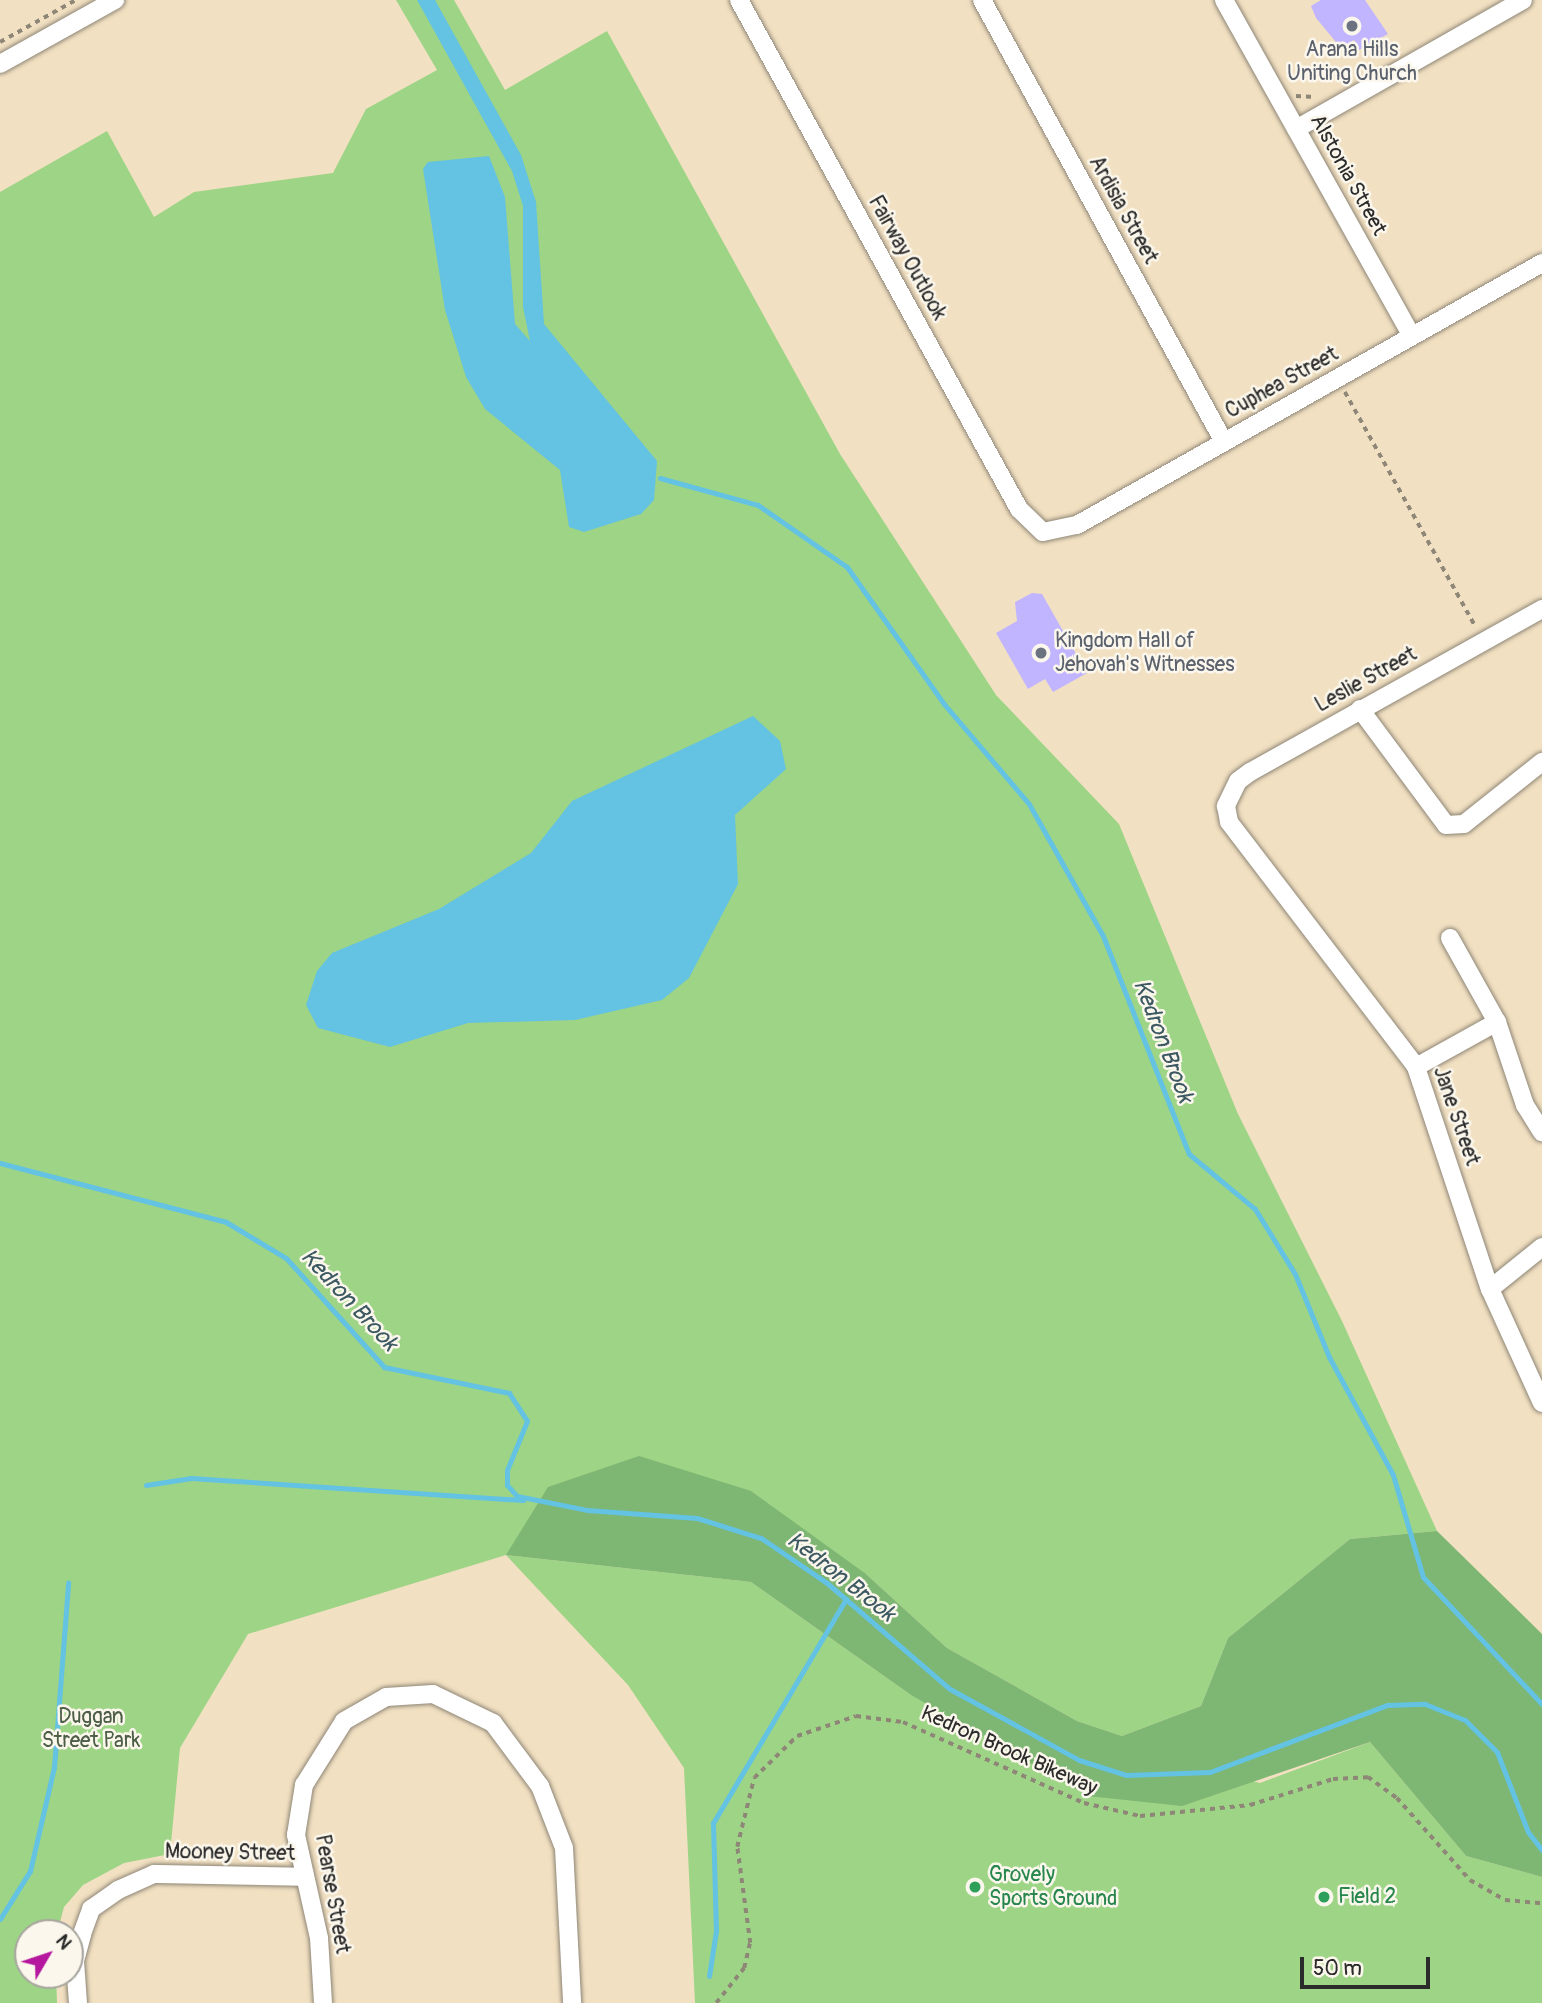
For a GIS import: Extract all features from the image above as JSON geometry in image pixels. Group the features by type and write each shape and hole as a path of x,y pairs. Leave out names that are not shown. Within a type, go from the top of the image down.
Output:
{"street":[{"path":"0,64 115,0"},
{"name":"Fairway Outlook","path":"739,0 1019,509 1043,532"},
{"name":"Ardisia Street","path":"982,0 1224,442"},
{"name":"Alstonia Street","path":"1224,0 1412,336"},
{"path":"1296,128 1523,0"},
{"name":"Cuphea Street","path":"1043,532 1077,525 1542,263"},
{"name":"Leslie Street","path":"1226,806 1244,777 1542,608"},
{"path":"1360,709 1446,825 1464,824 1542,762"},
{"name":"Jane Street","path":"1226,806 1229,822 1416,1067 1490,1289 1542,1403"},
{"path":"1450,938 1497,1022 1525,1105 1542,1132"},
{"path":"1416,1067 1497,1022"},
{"path":"1490,1289 1542,1247"},
{"name":"Pearse Street","path":"323,2003 319,1938 296,1835 304,1785 344,1721 386,1697 433,1694 464,1704 493,1723 540,1786 564,1848 572,2003"},
{"name":"Mooney Street","path":"78,2003 75,1961 82,1934 91,1909 118,1890 153,1874 305,1877"}],"path":[{"path":"0,42 76,0"},
{"path":"1344,389 1483,641"},
{"name":"Kedron Brook Bikeway","path":"716,2003 744,1968 752,1934 737,1857 754,1777 774,1753 807,1729 856,1716 903,1722 1084,1803 1140,1816 1250,1805 1333,1779 1368,1777 1397,1798 1470,1880 1505,1900 1542,1903"}],"green space":[{"name":"Duggan Street Park","path":"396,0 454,0 505,90 607,31 840,454 996,695 1119,824 1238,1114 1342,1321 1437,1531 1350,1539 1228,1638 1201,1706 1122,1736 1077,1721 947,1648 866,1574 506,1555 248,1634 180,1748 170,1854 124,1863 83,1885 64,1907 61,1919 14,1919 14,1989 56,1989 57,2003 0,2003 0,192 107,131 154,217 194,192 333,173 366,109 437,70"},
{"path":"639,1456 751,1491 866,1574 947,1648 1077,1721 1122,1736 1201,1706 1228,1638 1350,1539 1437,1531 1542,1634 1542,1877 1466,1856 1370,1742 1182,1806 1088,1796 911,1695 751,1582 506,1555 548,1487"},
{"name":"Grovely Sports Ground","path":"506,1555 751,1582 911,1695 1260,1783 1370,1742 1466,1856 1542,1877 1542,2003 695,2003 684,1768 628,1685"}],"water":[{"path":"417,0 435,0 521,155 536,202 544,324 657,461 654,500 641,514 584,532 569,527 560,470 485,409 466,377 445,310 423,169 428,162 489,156 505,197 515,324 530,341 523,307 523,206 512,171"},
{"path":"753,716 780,741 786,769 735,815 738,884 689,978 662,1000 575,1020 468,1023 390,1047 318,1028 306,1005 317,971 332,953 439,909 531,853 572,801"}],"building":[{"name":"Arana Hills Uniting Church","path":"1321,0 1365,0 1388,34 1359,50 1354,40 1341,48 1316,18 1311,6"},
{"name":"Kingdom Hall of Jehovah's Witnesses","path":"1032,593 1042,594 1087,673 1053,692 1045,679 1028,689 996,633 1017,621 1015,602"}],"waterway":[{"name":"Kedron Brook","path":"660,478 758,505 847,567 944,704 1029,804 1103,936 1189,1154 1255,1209 1295,1274 1329,1357 1393,1475 1423,1577 1542,1704"},
{"name":"Kedron Brook","path":"0,1163 226,1222 286,1258 384,1367 509,1393 527,1421 507,1470 507,1485 517,1496 587,1510 697,1518 761,1538 827,1583 950,1689 1079,1760 1126,1775 1210,1772 1387,1705 1425,1704 1465,1720 1497,1752 1528,1832 1542,1850"},
{"path":"146,1485 191,1478 523,1500"},
{"path":"0,1919 30,1871 54,1767 68,1583"},
{"path":"709,1976 716,1931 713,1823 846,1599"}],"place":[{"name":"Arana Hills Uniting Church","path":"1352,26"},
{"name":"Kingdom Hall of Jehovah's Witnesses","path":"1041,653"},
{"name":"Grovely Sports Ground","path":"975,1887"},
{"name":"Field 2","path":"1324,1897"}]}
